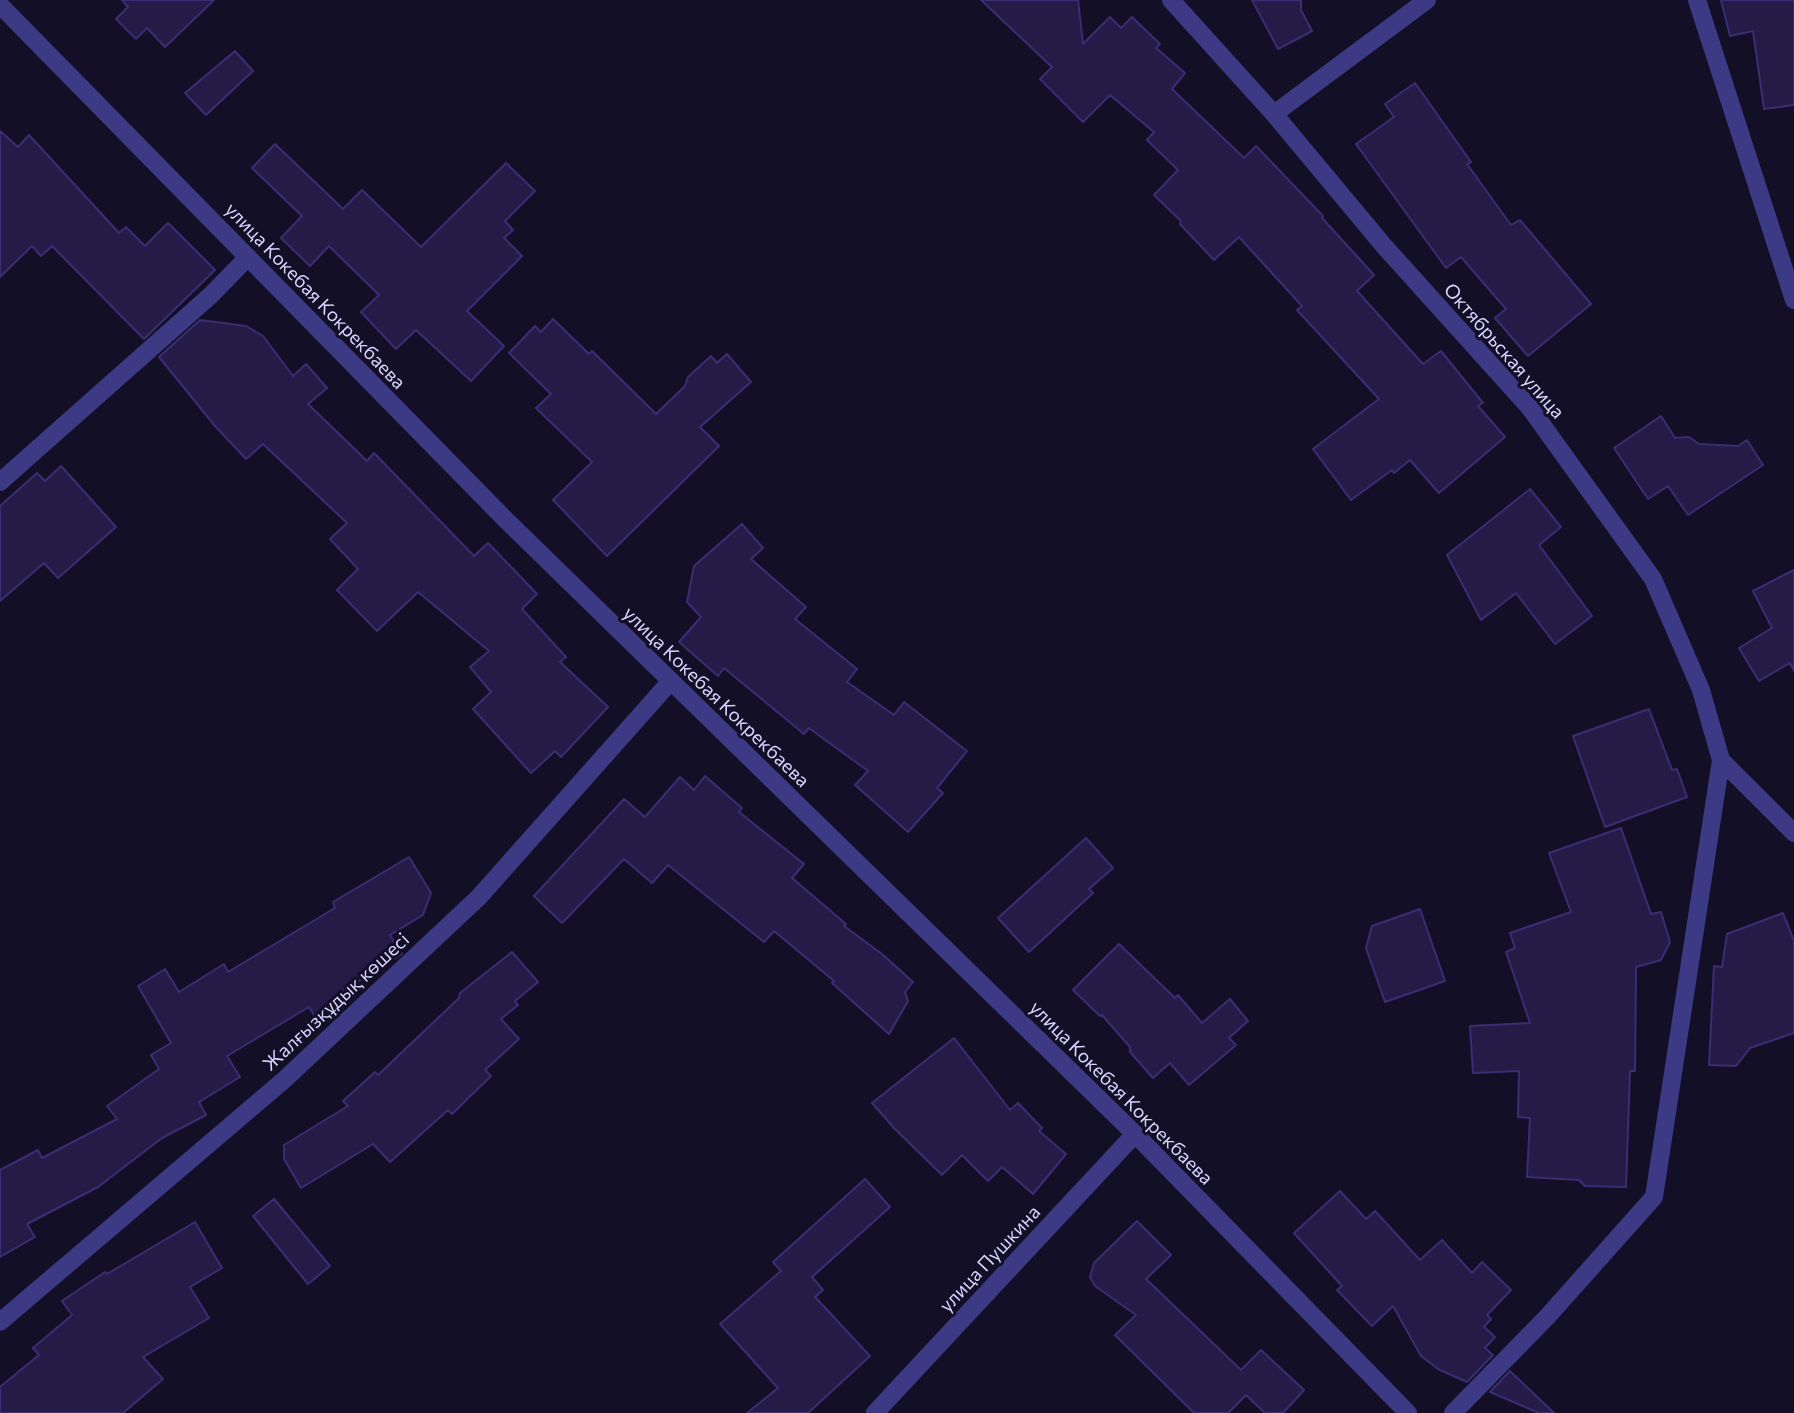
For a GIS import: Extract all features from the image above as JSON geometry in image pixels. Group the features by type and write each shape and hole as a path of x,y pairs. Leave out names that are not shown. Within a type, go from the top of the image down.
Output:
{"street":[{"name":"Октябрьская улица","path":"1171,0 1274,114 1384,246 1530,408 1653,579 1701,690 1721,760 1794,833"},
{"path":"1274,114 1426,0"},
{"path":"1697,0 1794,300"},
{"name":"улица Кокебая Кокрекбаева","path":"0,5 506,520 1135,1134 1408,1413"},
{"path":"0,482 211,295 248,257"},
{"name":"Жалғызқұдық көшесі","path":"0,1322 284,1080 479,897 670,682"},
{"path":"1453,1413 1547,1317 1654,1197 1721,760"},
{"name":"улица Пушкина","path":"875,1413 1135,1134"}],"building":[{"path":"122,0 214,0 165,47 147,28 136,39 116,19 128,7"},
{"path":"981,0 1078,0 1083,44 1110,17 1121,28 1132,17 1160,44 1156,48 1185,73 1172,89 1244,158 1256,146 1323,216 1374,275 1357,291 1423,364 1441,351 1483,403 1478,406 1505,437 1439,493 1410,460 1351,500 1313,449 1379,399 1297,310 1302,306 1239,237 1214,260 1180,224 1181,221 1154,195 1178,170 1147,140 1154,132 1110,95 1083,122 1040,79 1052,67"},
{"path":"1252,0 1301,0 1301,10 1312,31 1278,49"},
{"path":"1721,0 1794,0 1794,105 1764,109 1753,31 1730,36"},
{"path":"235,51 253,71 206,115 185,93"},
{"path":"1415,83 1471,162 1467,164 1511,225 1520,220 1591,304 1528,356 1495,318 1506,309 1461,257 1446,268 1356,144 1394,117 1385,104"},
{"path":"0,131 18,147 29,135 119,233 126,227 145,246 168,223 215,270 144,339 52,246 41,256 32,246 0,277"},
{"path":"275,144 343,209 362,190 421,247 506,163 535,191 505,221 513,230 504,238 522,256 467,311 504,346 471,381 416,330 396,349 361,312 379,295 329,246 310,266 281,238 302,216 252,168"},
{"path":"553,319 589,354 592,351 656,414 685,386 688,377 711,356 717,363 727,354 751,382 700,427 719,446 607,556 553,500 592,462 536,408 551,394 509,353 535,326 541,332"},
{"path":"200,320 246,326 263,336 293,376 306,364 327,388 308,404 367,461 374,453 474,556 488,543 537,594 522,609 566,657 560,662 608,707 561,757 555,751 531,773 473,709 491,692 470,667 489,651 418,592 377,631 337,590 358,569 330,539 347,523 263,444 246,459 215,426 159,357"},
{"path":"1661,416 1675,438 1689,437 1699,444 1738,446 1747,440 1763,465 1688,515 1668,486 1648,499 1614,448"},
{"path":"61,466 116,527 58,578 44,563 0,601 0,506 37,473 45,481"},
{"path":"1530,489 1561,527 1539,545 1592,616 1555,644 1516,593 1481,620 1447,555"},
{"path":"742,524 763,548 751,559 806,607 795,619 857,669 847,682 894,715 904,702 967,751 937,788 943,793 908,832 855,785 868,771 809,728 804,734 724,668 718,676 679,642 701,617 687,602 694,566"},
{"path":"1794,570 1794,671 1790,663 1759,681 1739,648 1772,628 1753,591"},
{"path":"1649,709 1672,770 1677,769 1687,797 1605,827 1573,736"},
{"path":"705,776 742,808 739,812 804,864 792,878 846,924 844,926 882,954 913,982 905,992 908,1001 889,1034 832,983 834,981 774,931 764,942 668,865 652,883 624,859 562,923 534,896 624,799 645,817 680,777 694,790"},
{"path":"1621,828 1651,914 1661,912 1670,942 1661,960 1636,967 1635,1071 1630,1071 1626,1187 1585,1186 1579,1180 1527,1177 1530,1118 1518,1117 1519,1071 1473,1073 1470,1026 1530,1023 1506,952 1515,948 1510,933 1571,912 1549,853"},
{"path":"1086,838 1113,868 1089,889 1093,893 1029,952 998,918"},
{"path":"409,857 431,893 423,915 390,935 402,954 340,993 347,1005 319,1023 309,1007 227,1056 240,1077 199,1102 206,1115 162,1138 98,1187 27,1224 35,1237 0,1257 0,1170 38,1150 42,1158 117,1119 107,1106 159,1069 151,1055 171,1043 138,986 165,969 179,992 224,964 228,972 335,908 333,902"},
{"path":"1420,909 1445,981 1385,1002 1366,948 1372,926"},
{"path":"1783,913 1794,941 1794,1033 1750,1048 1736,1066 1709,1065 1714,966 1722,967 1727,934"},
{"path":"1119,944 1175,998 1178,995 1202,1023 1230,999 1248,1021 1229,1038 1236,1045 1189,1085 1170,1063 1153,1078 1102,1015 1073,990"},
{"path":"512,952 538,982 515,1001 518,1005 501,1019 519,1039 485,1070 491,1076 452,1114 448,1110 390,1162 373,1144 301,1188 284,1159 284,1145 348,1106 343,1101 375,1072 378,1075 459,998 460,993"},
{"path":"954,1038 1010,1110 1018,1103 1042,1128 1039,1131 1066,1154 1033,1194 1002,1167 988,1181 962,1155 942,1175 872,1103"},
{"path":"865,1179 890,1207 812,1277 823,1290 815,1297 870,1356 808,1413 747,1413 778,1388 720,1324 781,1271 773,1262"},
{"path":"1340,1191 1366,1219 1375,1211 1420,1260 1442,1240 1472,1273 1482,1262 1511,1290 1487,1315 1491,1319 1484,1327 1495,1337 1485,1348 1493,1355 1467,1382 1438,1369 1421,1356 1393,1306 1372,1326 1337,1290 1342,1286 1294,1233"},
{"path":"274,1199 330,1266 308,1284 253,1216"},
{"path":"1137,1221 1171,1255 1146,1279 1241,1370 1261,1350 1304,1390 1283,1413 1265,1413 1246,1395 1228,1413 1194,1413 1115,1335 1136,1315 1095,1286 1090,1277 1094,1263"},
{"path":"195,1222 222,1268 190,1287 209,1318 143,1357 163,1379 123,1413 0,1413 0,1387 39,1355 33,1348 72,1315 62,1301 105,1272 107,1274"},
{"path":"1510,1371 1554,1413 1539,1413 1490,1392"}]}
